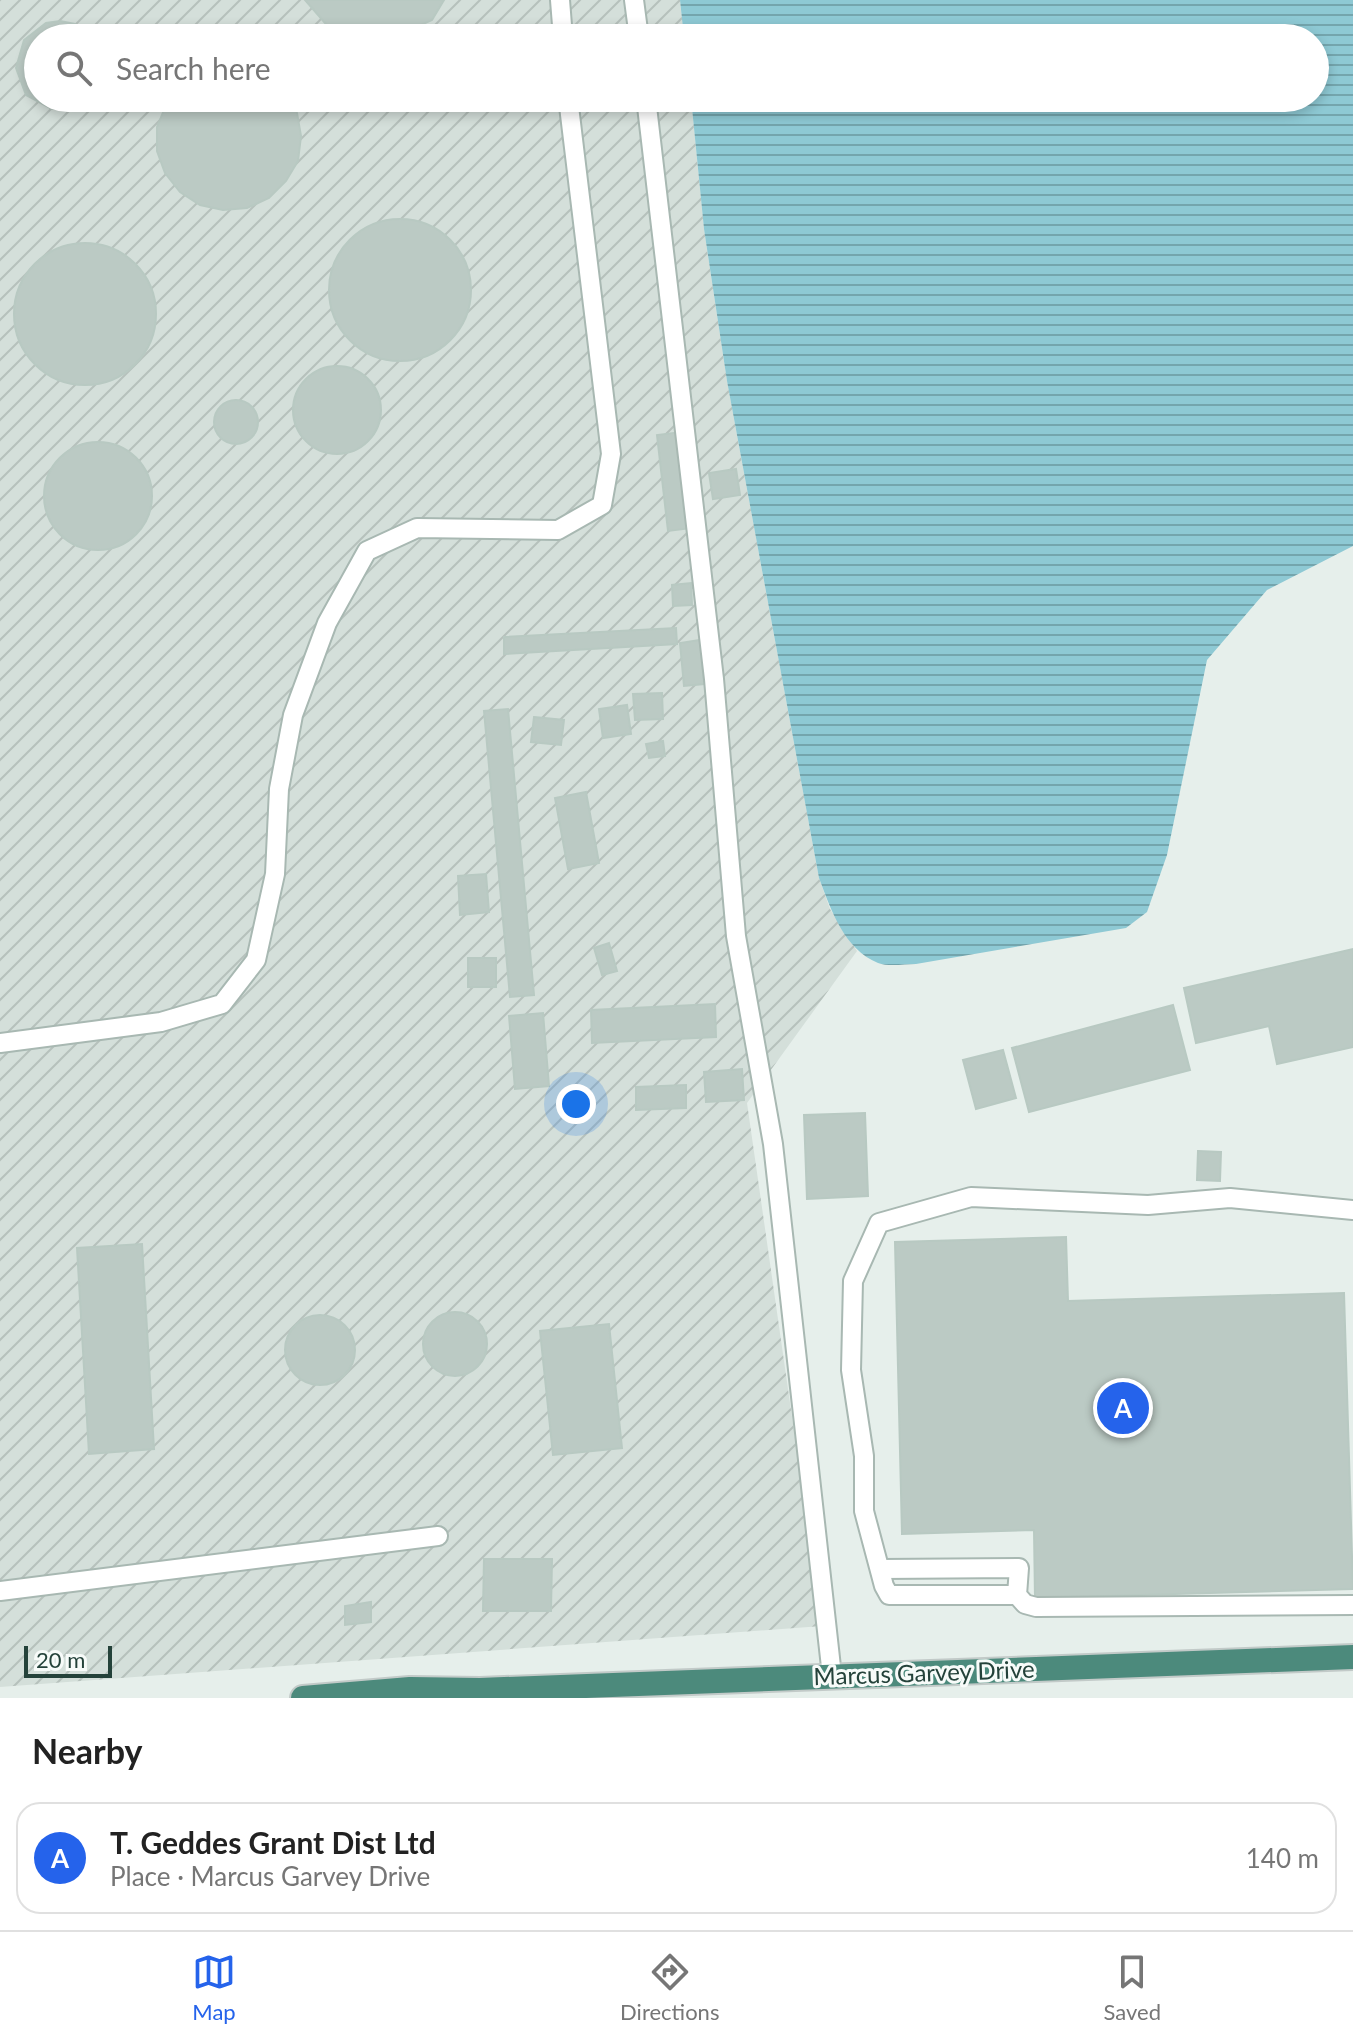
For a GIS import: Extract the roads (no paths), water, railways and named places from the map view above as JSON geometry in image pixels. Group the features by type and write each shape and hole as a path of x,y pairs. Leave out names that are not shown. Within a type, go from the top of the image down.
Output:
{"highway":[{"name":"Marcus Garvey Drive","path":"303,1698 410,1689 480,1690 1353,1657"}],"lane":[{"path":"560,0 562,24"},
{"path":"634,0 637,24"},
{"path":"0,1043 161,1022 222,1004 256,960 275,874 279,789 293,715 327,623 367,551 417,528 558,530 602,505 611,454 570,112"},
{"path":"648,112 714,679 736,936 773,1144 832,1676"},
{"path":"1017,1595 889,1595 864,1511 864,1456 851,1370 853,1281 879,1223 971,1197 1148,1205 1230,1198 1353,1210"},
{"path":"0,1591 438,1536"},
{"path":"881,1569 1019,1568 1017,1595 1025,1604 1036,1607 1353,1605"}],"water":[{"path":"680,0 1353,0 1353,546 1267,590 1207,660 1167,855 1147,912 1126,928 916,964 892,965 866,957 840,927 819,878 727,381 704,229 692,112 1329,112 1329,24 683,24"}],"place":[{"name":"T. Geddes Grant Dist Ltd","path":"1123,1408"}]}
